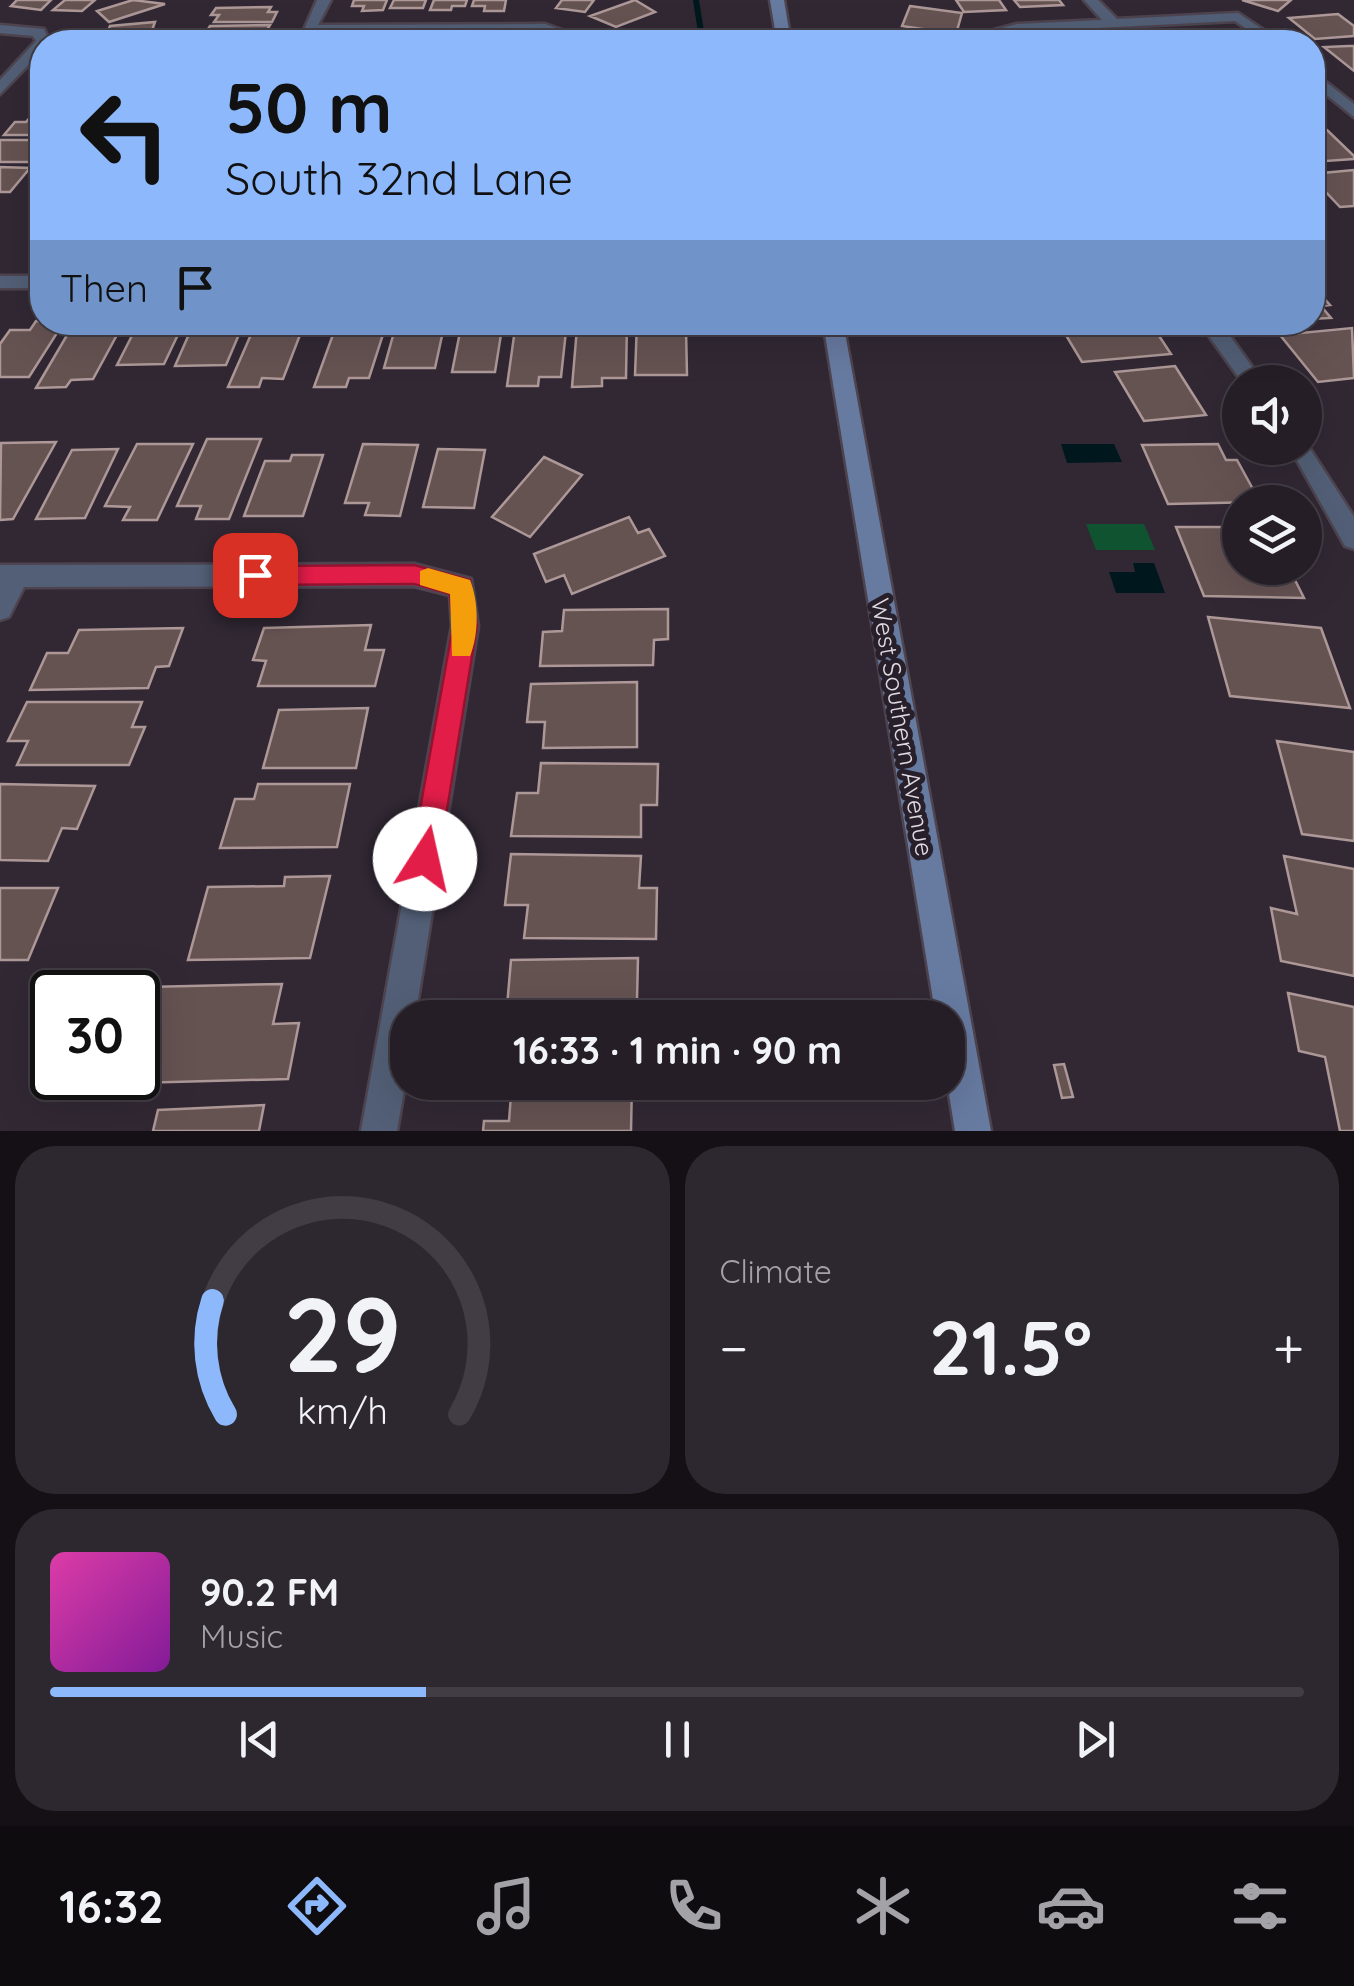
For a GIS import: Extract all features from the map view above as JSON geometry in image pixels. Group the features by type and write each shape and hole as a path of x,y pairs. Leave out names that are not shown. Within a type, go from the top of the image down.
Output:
{"main road":[{"path":"777,0 782,30"},
{"name":"West Southern Avenue","path":"834,335 973,1131"}],"street":[{"path":"309,30 324,0"},
{"path":"1092,0 1113,23"},
{"path":"1013,30 1238,17 1257,30"},
{"path":"0,29 30,31"},
{"path":"0,89 30,56"},
{"path":"1325,87 1354,112"},
{"path":"0,282 30,282"},
{"path":"1219,335 1241,365"},
{"path":"1311,465 1354,539"},
{"path":"0,609 9,576 414,574 462,587 465,626 379,1131"}],"green space":[{"path":"1086,524 1144,524 1155,550 1096,550"}],"shaded area":[{"path":"1061,444 1114,444 1122,462 1067,463"},
{"path":"1133,563 1154,563 1165,593 1116,593 1109,572 1135,572"}],"building":[{"path":"17,0 51,0 41,10 11,6"},
{"path":"65,0 95,0 82,11 53,10"},
{"path":"133,0 165,4 109,22 97,11"},
{"path":"354,0 387,0 383,10 362,11 364,6 352,6"},
{"path":"394,0 426,0 423,8 390,8"},
{"path":"434,0 467,0 465,6 452,6 451,10 430,10"},
{"path":"474,0 506,0 504,11 484,11 485,6 472,6"},
{"path":"562,0 594,0 585,12 556,8"},
{"path":"635,0 655,12 616,27 590,16"},
{"path":"956,0 999,0 1006,10 964,12"},
{"path":"1014,0 1059,0 1063,5 1020,7"},
{"path":"1242,0 1291,0 1278,11"},
{"path":"910,6 962,13 957,30 902,26"},
{"path":"271,7 268,12 277,12 272,22 214,22 219,15 211,15 216,8"},
{"path":"1338,14 1354,26 1354,36 1325,38 1325,30 1304,30 1289,18"},
{"path":"155,22 152,30 108,30 110,26"},
{"path":"270,25 267,30 208,30 210,26"},
{"path":"1354,46 1354,71 1325,48"},
{"path":"30,117 30,135 4,135 15,122 26,122"},
{"path":"1325,130 1354,156 1354,159 1325,161"},
{"path":"0,140 30,140 30,162 0,162"},
{"path":"0,167 30,168 10,192 0,192"},
{"path":"1354,170 1354,206 1340,207 1325,191 1325,173"},
{"path":"1352,328 1354,378 1322,382 1322,365 1304,365 1280,335 1325,335 1325,331"},
{"path":"10,330 56,335 29,377 0,377 0,344"},
{"path":"67,335 117,335 93,379 71,380 66,387 36,388"},
{"path":"132,335 178,335 164,364 117,365"},
{"path":"189,335 239,335 226,365 175,366"},
{"path":"251,335 300,335 283,379 262,378 259,387 228,387"},
{"path":"333,335 383,335 369,378 349,378 346,387 314,387"},
{"path":"393,335 442,335 435,368 384,368"},
{"path":"459,335 501,335 495,372 452,372"},
{"path":"514,335 566,335 561,377 539,377 538,386 507,386"},
{"path":"576,335 627,335 626,378 602,378 602,386 572,387"},
{"path":"637,335 686,335 687,375 635,375"},
{"path":"1066,335 1159,335 1171,354 1082,362"},
{"path":"1175,366 1206,415 1144,421 1115,372"},
{"path":"207,439 261,439 229,519 196,519 201,506 177,506"},
{"path":"56,442 13,519 0,520 1,443"},
{"path":"137,444 193,444 157,520 123,520 130,507 105,506"},
{"path":"363,444 418,445 400,516 365,515 369,503 345,503"},
{"path":"1218,444 1222,465 1240,465 1251,485 1222,485 1222,503 1168,504 1142,445"},
{"path":"118,449 85,518 36,519 72,450"},
{"path":"438,449 485,450 474,508 423,507"},
{"path":"292,455 323,455 303,516 244,516 265,461 290,461"},
{"path":"544,457 582,475 530,537 492,517"},
{"path":"629,517 638,533 649,529 665,556 572,594 564,575 546,582 534,554"},
{"path":"1176,527 1222,527 1222,585 1298,585 1304,598 1204,596"},
{"path":"668,609 668,639 654,640 653,665 540,666 543,632 562,631 564,610"},
{"path":"1208,617 1321,628 1350,708 1230,696"},
{"path":"371,625 365,650 384,650 375,686 258,686 266,661 253,660 264,628"},
{"path":"183,628 169,666 156,667 148,688 30,690 47,653 68,653 79,630"},
{"path":"637,682 637,747 543,748 545,722 527,722 531,684"},
{"path":"27,702 142,702 132,727 145,727 129,765 17,765 28,741 8,741"},
{"path":"368,708 356,768 263,768 279,710"},
{"path":"1277,741 1354,752 1354,841 1302,834"},
{"path":"541,763 658,764 657,805 641,805 641,837 511,836 517,793 538,793"},
{"path":"0,784 95,786 77,829 62,828 48,861 0,860"},
{"path":"258,784 350,784 337,847 220,848 235,799 254,799"},
{"path":"511,854 641,856 639,888 657,888 656,939 524,938 528,905 505,905"},
{"path":"1284,856 1354,869 1354,976 1281,961 1271,908 1297,914"},
{"path":"330,876 310,958 188,960 208,887 284,886 285,877"},
{"path":"0,888 58,888 28,960 0,960"},
{"path":"638,958 637,999 508,1000 511,960"},
{"path":"282,984 273,1024 299,1023 288,1079 160,1082 160,987"},
{"path":"1288,993 1354,1007 1354,1131 1340,1131 1325,1057 1299,1051"},
{"path":"1064,1064 1073,1097 1062,1098 1054,1065"},
{"path":"511,1100 632,1100 631,1131 483,1131 484,1121 509,1121"},
{"path":"264,1105 259,1131 153,1131 158,1110"}],"waterway":[{"path":"696,0 701,30"}],"slow traffic":[{"path":"428,578 462,587 465,626 461,648"}],"route":[{"path":"255,575 414,574 462,587 465,626 425,859"}]}
